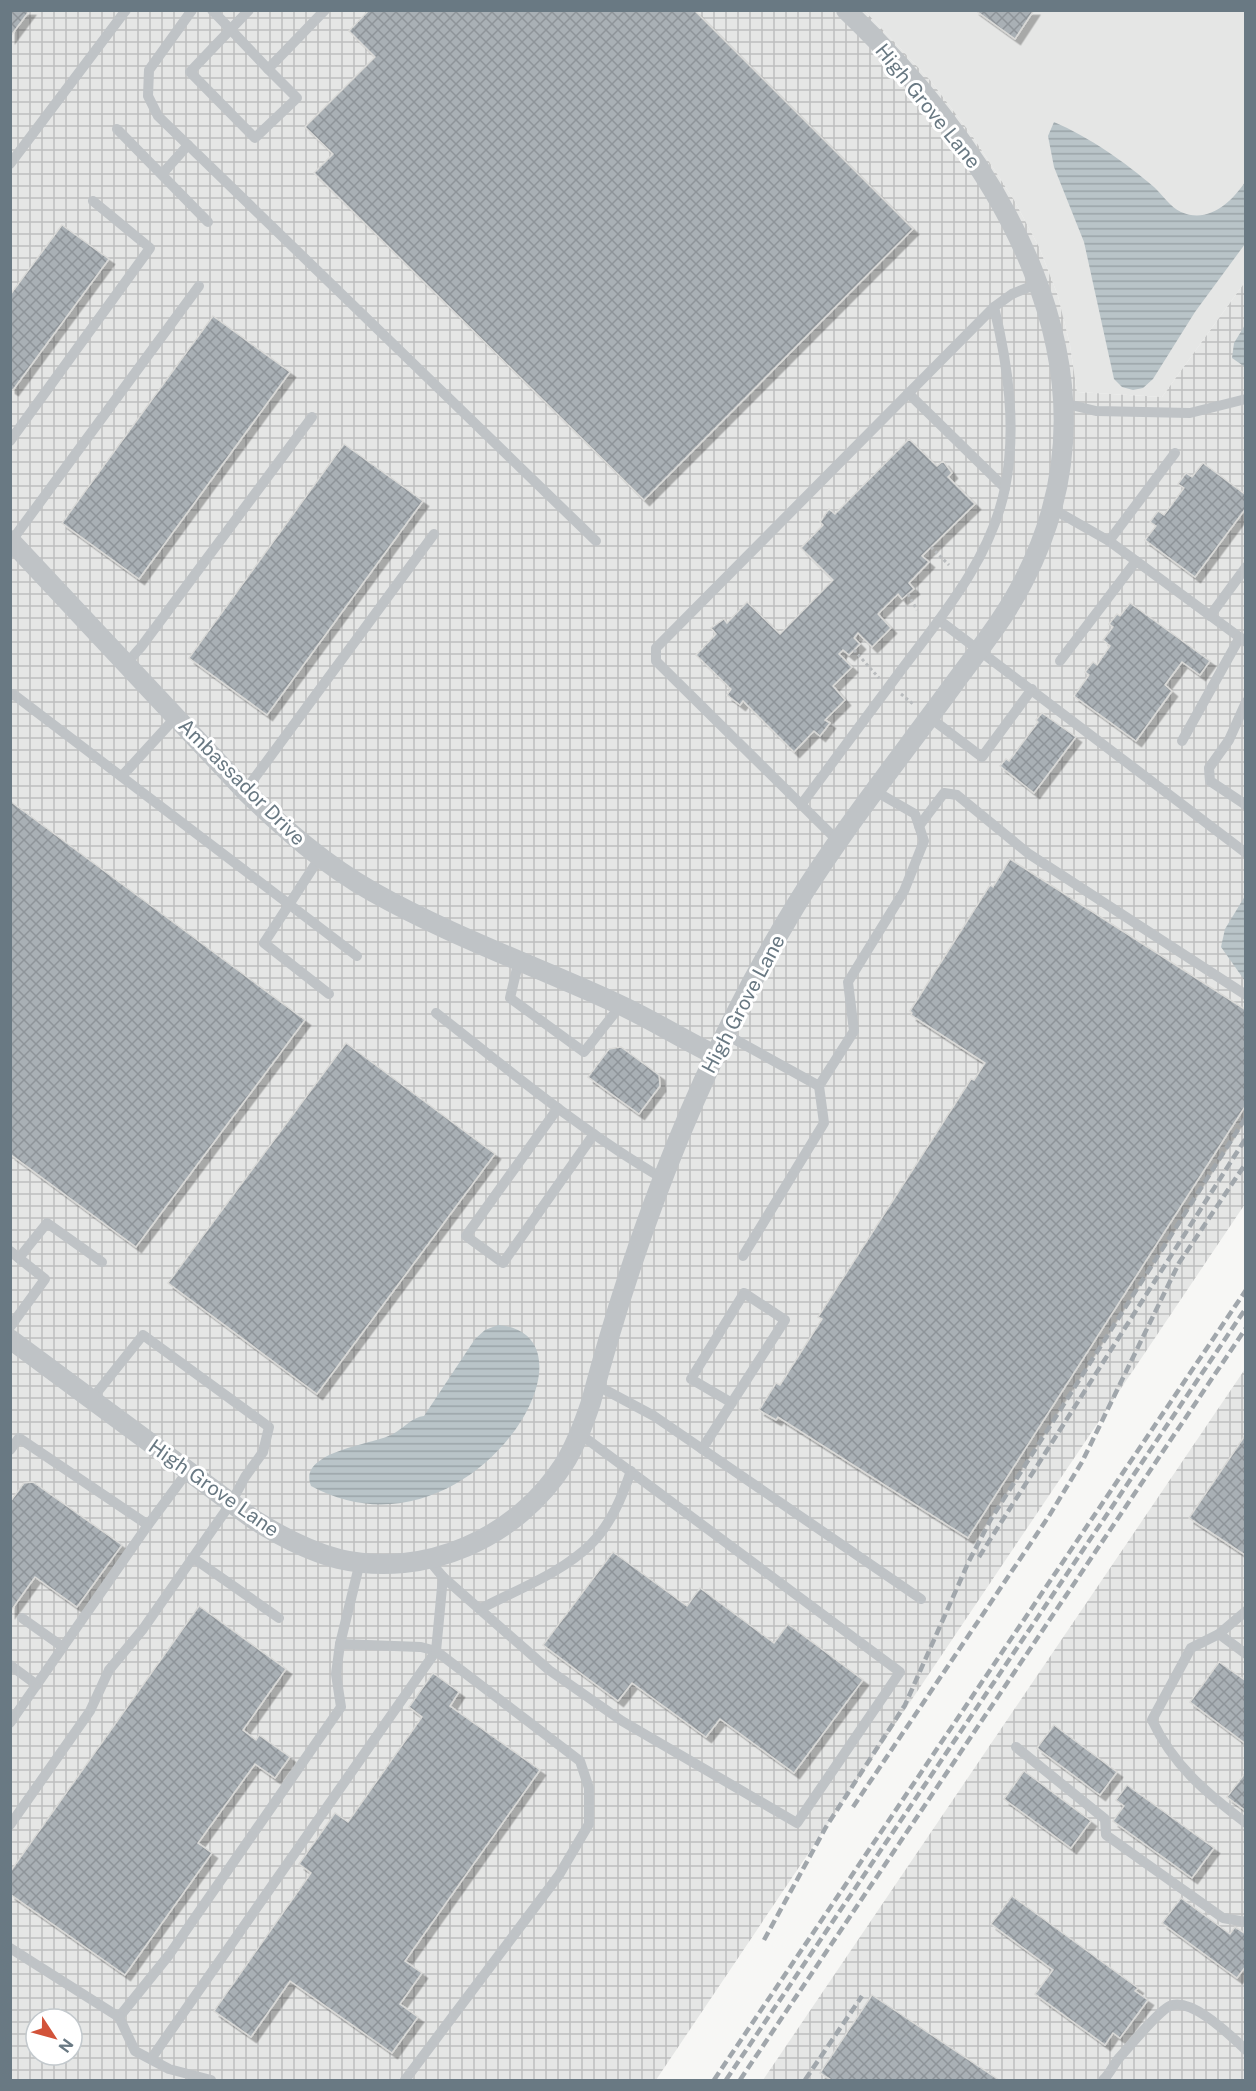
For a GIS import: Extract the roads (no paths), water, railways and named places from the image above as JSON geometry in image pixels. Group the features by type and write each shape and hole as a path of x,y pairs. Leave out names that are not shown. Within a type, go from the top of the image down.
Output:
{"street":[{"name":"High Grove Lane","path":"10,1340 231,1503 290,1542 338,1558 388,1564 428,1558 467,1547 516,1518 542,1494 557,1474 580,1434 662,1178 725,1034 764,959 839,842 980,648 1024,581 1051,508 1059,475 1063,403 1057,346 1039,283 1012,224 956,135 903,70 846,10"},
{"name":"Ambassador Drive","path":"11,542 244,791 276,822 320,857 372,892 399,906 621,1005 715,1055"}],"lane":[{"path":"10,164 126,10"},
{"path":"192,10 149,70 148,96 158,116 596,541"},
{"path":"212,10 229,30 297,98 255,138 190,72 229,30 249,10"},
{"path":"268,69 325,10"},
{"path":"117,129 163,173 208,222"},
{"path":"163,173 188,145"},
{"path":"10,441 150,248 93,201"},
{"path":"839,842 657,661 656,648 994,307 1012,294 1039,283"},
{"path":"11,542 199,286"},
{"path":"801,805 939,620 978,559 1005,488 1010,425 1008,374 994,307"},
{"path":"908,393 1005,488"},
{"path":"1063,403 1096,411 1190,413 1245,399"},
{"path":"126,664 312,417"},
{"path":"1109,541 1175,453"},
{"path":"1051,508 1109,541 1243,640 1182,741"},
{"path":"244,791 434,534"},
{"path":"1060,661 1136,561"},
{"path":"1210,616 1245,567"},
{"path":"939,620 980,648 1245,853"},
{"path":"929,717 982,757 1032,689"},
{"path":"10,696 13,693 357,956"},
{"path":"1245,702 1229,740 1209,768 1210,781 1245,805"},
{"path":"122,776 176,717"},
{"path":"743,1256 824,1123 819,1086 854,1031 848,982 904,891 924,841 915,814 875,790"},
{"path":"919,826 944,793 957,795 1029,854 1245,995"},
{"path":"320,857 264,944 329,994"},
{"path":"519,960 510,998 584,1052 621,1005"},
{"path":"436,1012 558,1108 662,1178"},
{"path":"725,1034 819,1086"},
{"path":"558,1108 466,1236 503,1263 594,1134"},
{"path":"10,1327 45,1279 15,1255 47,1222 102,1262"},
{"path":"702,1449 732,1403 785,1320 744,1293 691,1379 732,1403"},
{"path":"10,1826 85,1719 110,1670 143,1629 231,1503 263,1452 269,1427 143,1335 92,1400"},
{"path":"596,1385 654,1416 921,1599"},
{"path":"428,1558 444,1577 549,1670 622,1721 797,1823 900,1672 580,1434"},
{"path":"10,1450 19,1438 148,1525"},
{"path":"10,1723 188,1471"},
{"path":"480,1609 557,1568 591,1544 620,1503 631,1471"},
{"path":"193,1558 279,1618"},
{"path":"119,2017 169,1955 340,1707 336,1674 340,1644 360,1562"},
{"path":"151,2059 436,1651 444,1577"},
{"path":"1245,1611 1219,1634 1191,1648 1152,1720 1165,1748 1212,1798 1245,1823"},
{"path":"22,1618 63,1647"},
{"path":"1219,1634 1245,1654"},
{"path":"340,1644 421,1647 436,1651 580,1761 589,1788 589,1824 559,1875 405,2080"},
{"path":"10,1665 37,1685"},
{"path":"1016,1748 1105,1818 1106,1834 1223,1918 1245,1922"},
{"path":"10,1948 119,2017 135,2051 170,2069 211,2080"},
{"path":"1103,2080 1116,2061 1168,2006 1183,2004 1197,2011 1220,2026 1245,2050"}],"railway":[{"path":"764,1940 826,1827 905,1705 969,1561 991,1519 1246,1117"},
{"path":"979,1557 1246,1138"},
{"path":"853,1807 1049,1516 1082,1462 1179,1263 1246,1163"},
{"path":"714,2080 1246,1290"},
{"path":"726,2080 1246,1308"},
{"path":"740,2080 1246,1328"},
{"path":"805,2080 862,1996"}]}
